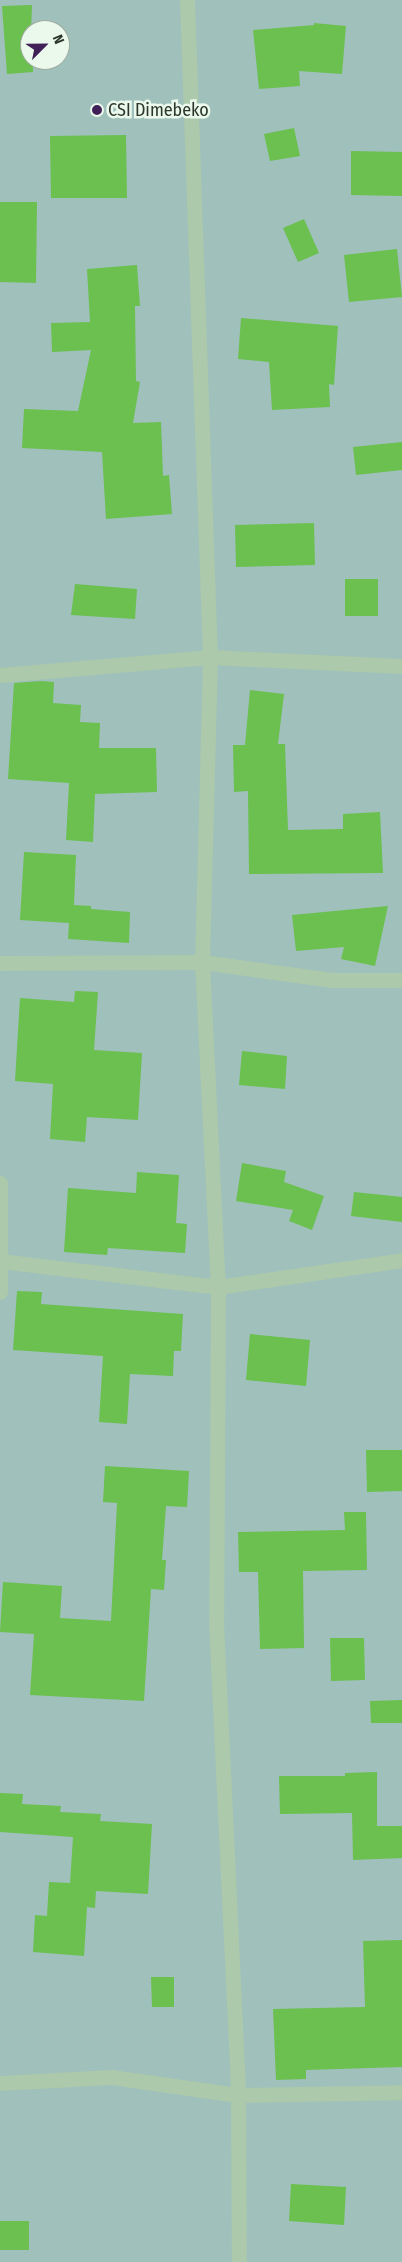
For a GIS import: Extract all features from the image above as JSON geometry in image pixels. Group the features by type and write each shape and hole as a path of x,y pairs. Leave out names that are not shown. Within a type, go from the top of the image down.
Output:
{"street":[{"path":"187,0 210,657 202,962 218,1287 216,1622 238,2095 239,2262"},
{"path":"0,674 210,657 402,666"},
{"path":"0,963 202,962 332,980 402,980"},
{"path":"0,1183 0,1292"},
{"path":"1,1261 218,1287 402,1260"},
{"path":"0,2083 111,2077 238,2095 402,2092"}],"shaded area":[{"path":"0,0 402,0 402,2262 0,2262"}],"building":[{"path":"32,5 31,20 20,20 20,70 33,70 33,72 7,74 2,6"},
{"path":"314,23 346,26 342,74 299,71 300,86 259,89 253,30 314,25"},
{"path":"294,128 300,156 270,161 264,134"},
{"path":"126,135 127,198 51,198 50,136"},
{"path":"351,151 402,152 402,196 351,195"},
{"path":"0,202 37,202 36,283 0,282"},
{"path":"304,219 319,253 298,262 283,228"},
{"path":"397,249 402,297 349,302 344,255"},
{"path":"137,265 140,306 135,306 136,381 140,382 133,423 161,422 163,476 169,475 172,514 106,519 102,452 22,448 24,409 78,411 91,350 52,352 51,323 90,322 87,269"},
{"path":"241,318 338,326 334,385 329,384 330,407 272,410 269,362 238,359"},
{"path":"402,442 402,470 356,475 353,447"},
{"path":"314,523 315,565 236,567 235,525"},
{"path":"345,579 378,579 378,616 345,616"},
{"path":"75,584 137,589 135,619 71,615"},
{"path":"54,682 53,703 81,705 80,722 100,723 99,748 156,748 157,792 95,794 93,842 66,840 69,783 8,779 14,683"},
{"path":"250,690 284,694 278,744 285,744 288,830 343,829 343,814 380,812 383,873 249,874 248,791 234,792 233,745 245,745"},
{"path":"24,852 76,855 74,905 91,906 91,909 130,912 129,943 68,939 69,923 20,920"},
{"path":"388,906 375,966 341,959 344,947 296,951 292,915"},
{"path":"75,991 98,992 94,1050 142,1053 138,1120 87,1117 85,1142 50,1139 53,1084 15,1081 20,998 74,1002"},
{"path":"242,1051 287,1056 285,1089 239,1085"},
{"path":"242,1163 286,1171 284,1182 324,1196 312,1230 289,1221 293,1210 236,1201"},
{"path":"137,1172 179,1175 176,1223 187,1224 185,1253 108,1248 107,1255 64,1252 68,1188 136,1193"},
{"path":"354,1192 402,1197 402,1222 351,1216"},
{"path":"17,1291 42,1292 41,1304 183,1314 181,1351 174,1351 173,1376 130,1374 127,1424 99,1422 103,1356 13,1350"},
{"path":"250,1334 310,1340 306,1386 246,1380"},
{"path":"366,1450 402,1450 402,1491 367,1492"},
{"path":"105,1466 189,1471 187,1507 166,1506 162,1560 166,1560 164,1590 151,1589 144,1701 30,1695 34,1634 0,1632 3,1582 62,1586 60,1618 111,1621 117,1503 103,1502"},
{"path":"344,1512 366,1512 367,1570 303,1571 304,1648 260,1649 258,1572 239,1572 238,1532 345,1530"},
{"path":"330,1638 364,1638 365,1680 331,1681"},
{"path":"402,1700 402,1723 371,1723 370,1701"},
{"path":"377,1772 377,1826 402,1826 402,1858 353,1860 352,1813 280,1814 279,1776 345,1776 345,1773"},
{"path":"0,1793 23,1794 22,1804 61,1806 60,1812 101,1814 100,1821 152,1824 148,1894 96,1891 95,1908 87,1907 84,1956 33,1952 35,1915 47,1916 49,1882 70,1883 73,1837 0,1832"},
{"path":"402,1940 402,2067 306,2070 306,2079 276,2080 273,2009 365,2007 363,1941"},
{"path":"151,1977 174,1977 174,2007 152,2007"},
{"path":"291,2184 346,2187 344,2225 289,2221"},
{"path":"0,2221 29,2221 29,2250 0,2250"}],"place":[{"name":"CSI Dimebeko","path":"97,110"}]}
